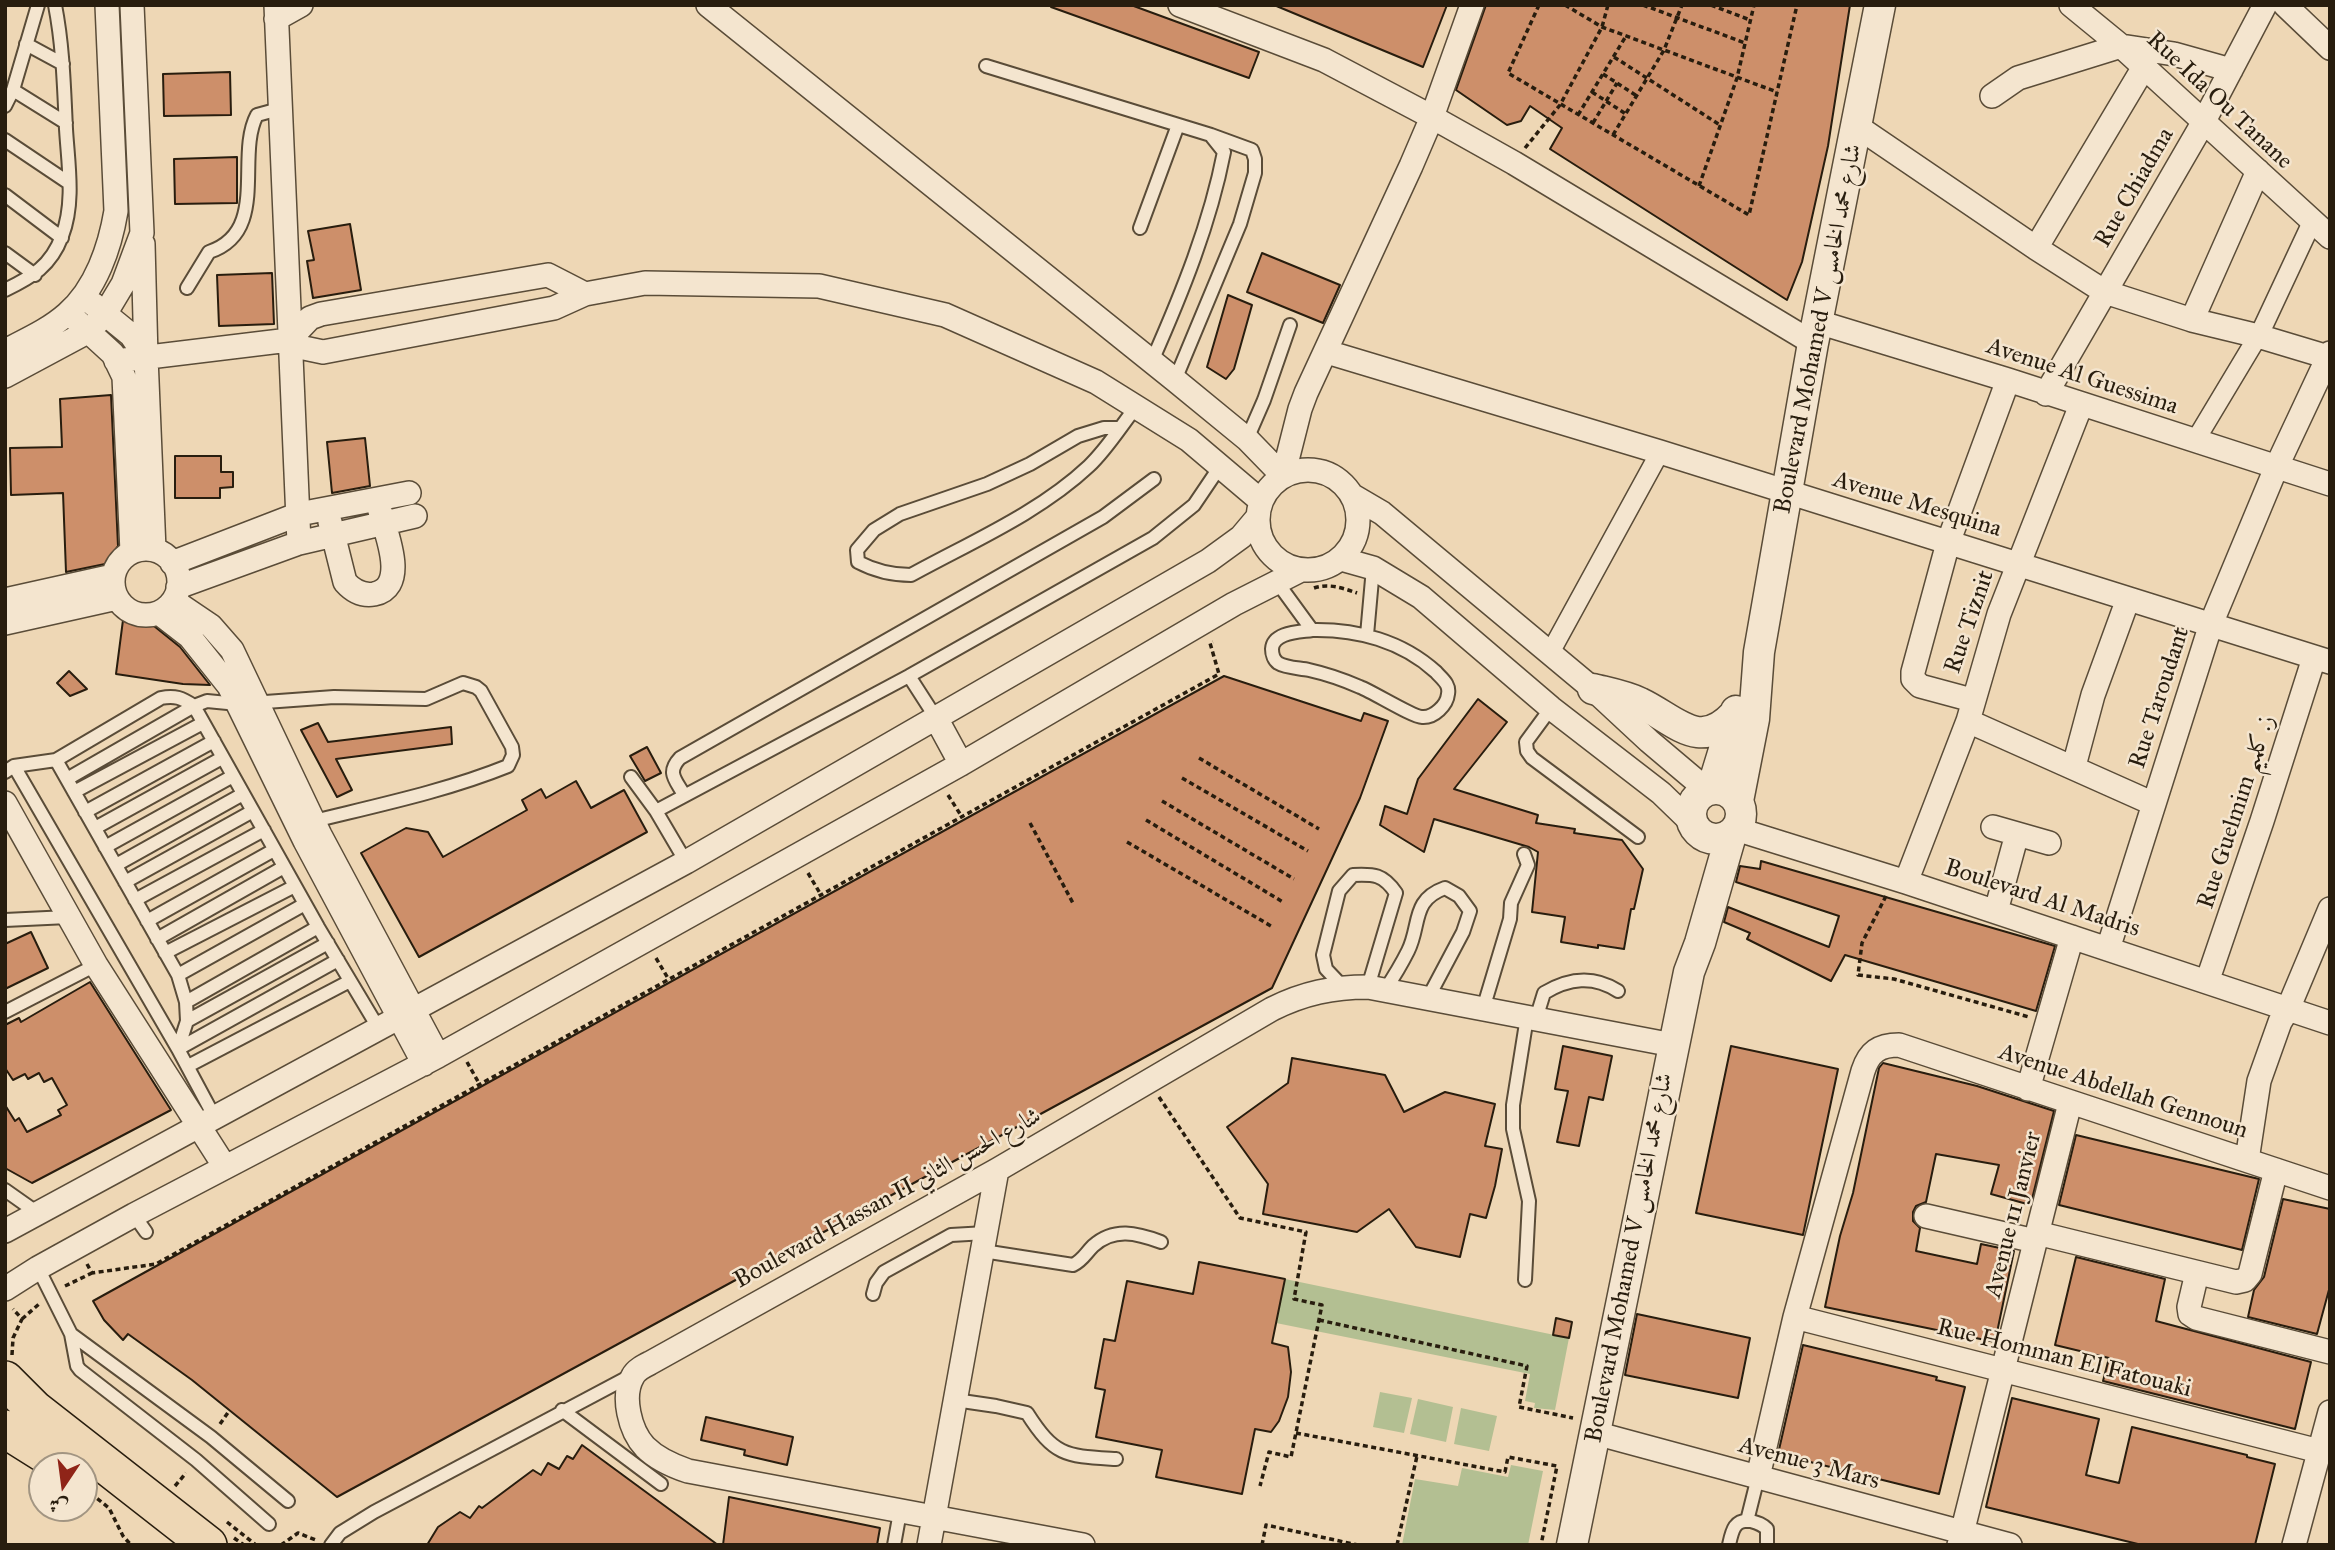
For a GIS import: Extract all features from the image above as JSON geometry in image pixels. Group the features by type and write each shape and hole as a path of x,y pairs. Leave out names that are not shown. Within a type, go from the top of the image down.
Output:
{"main road":[{"path":"8,1369 34,1409 208,1545"},
{"path":"5,1429 42,1452"},
{"path":"98,1491 168,1545"}],"street":[{"path":"5,351 68,314 83,295 110,244 116,211 107,5"},
{"path":"132,5 153,555"},
{"path":"299,543 276,12 301,5"},
{"path":"708,5 1152,361 1247,439 1283,476"},
{"name":"Avenue Al Guessima","path":"1180,5 1324,60 1432,117 1816,332 2008,380 2330,484"},
{"path":"1283,476 1300,409 1432,117 1472,5"},
{"name":"Boulevard Mohamed V شارع محمد الخامس","path":"1725,809 1757,697 1759,652 1816,332 1880,5"},
{"name":"Rue Ida Ou Tanane","path":"2071,5 2121,46 2330,237"},
{"name":"Rue Chiadma","path":"2046,394 2203,123 2265,5"},
{"path":"2285,5 2330,48"},
{"path":"1993,96 2018,78 2121,46 2174,54 2231,70"},
{"path":"2036,248 2144,67"},
{"path":"1857,127 2105,292 2192,320 2329,355"},
{"path":"2192,320 2258,172"},
{"path":"2195,441 2258,335 2312,222"},
{"path":"5,376 89,331 106,314 123,284 142,233"},
{"path":"289,340 310,318 321,314 548,275 585,294"},
{"path":"117,361 289,340 304,348 323,352 554,308 585,294 645,283 819,286 945,315 1096,382 1189,440 1221,466 1259,510 1259,533 1270,552 1287,566 1301,570 1322,568 1341,559 1352,546 1358,530 1359,513 1353,496"},
{"path":"83,295 131,335 146,356"},
{"path":"68,314 107,347 124,377 153,555 176,570 170,600 190,637 247,703 313,832 397,1019 431,1060"},
{"name":"Avenue Mesquina","path":"1327,352 1660,452 2322,660"},
{"name":"Rue Taroudant","path":"2108,949 2211,624 2276,468 2329,355"},
{"path":"2008,380 1948,543 1913,680 2074,766 2154,804"},
{"name":"Rue Tiznit","path":"1906,881 1970,710 1995,626 2081,405"},
{"path":"1550,653 1660,452"},
{"path":"5,1231 686,862 1208,561 1241,537 1270,487 1283,476 1298,470 1330,474 1353,496 1382,513 1593,689 1725,809"},
{"path":"409,493 299,514 153,555 117,567 115,587 132,612 142,615 299,543 415,516"},
{"path":"327,509 345,582 359,593 375,594 389,585 394,574 377,499"},
{"path":"1341,559 1373,568 1421,597 1551,708 1661,793 1695,828 1714,839 1723,839 1725,809"},
{"path":"7,1297 38,1268 78,1246 140,1223 225,1167 431,1060 799,856 1234,604 1283,590 1301,570"},
{"path":"5,600 115,587"},
{"path":"5,624 115,587"},
{"path":"2074,766 2093,695 2128,599"},
{"name":"Boulevard Mohamed V شارع محمد الخامس","path":"1572,1545 1672,1045 1689,972 1700,943 1725,809 1735,715 1759,652"},
{"name":"Rue Guelmim ز. كلميم","path":"2207,982 2322,660"},
{"path":"1593,689 1636,701 1681,728 1695,733 1710,732 1724,726 1735,715"},
{"path":"936,718 961,764"},
{"path":"1695,828 1692,807 1700,794 1725,809"},
{"path":"5,803 96,965 208,1122 225,1167"},
{"name":"Boulevard Al Madris","path":"1725,809 1906,881 2330,1023"},
{"path":"1993,827 2049,843"},
{"name":"Boulevard Mohamed V شارع محمد الخامس","path":"1689,972 1689,942 1699,869 1695,828"},
{"path":"1996,911 2017,834"},
{"path":"2247,1160 2259,1081 2280,1022 2330,909"},
{"path":"2028,1089 2072,937"},
{"name":"Boulevard Hassan II شارع الحسن الثاني","path":"634,1374 997,1170 1283,1003 1318,990 1343,987 1377,989 1672,1045"},
{"name":"Avenue Abdellah Gennoun","path":"1795,1317 1866,1059 1875,1050 1886,1045 1899,1045 2330,1188"},
{"name":"Avenue 11 Janvier","path":"1961,1538 2070,1103"},
{"path":"929,1545 997,1170"},
{"path":"1926,1216 2036,1237 2236,1282 2245,1280 2250,1274 2276,1170"},
{"path":"2197,1273 2189,1307 2190,1314 2196,1318 2330,1352"},
{"path":"1758,1477 1795,1317"},
{"name":"Rue Homman El Fatouaki","path":"1795,1317 2319,1451"},
{"path":"634,1374 628,1390 628,1405 636,1434 645,1447 672,1465 688,1471 1083,1545"},
{"path":"2294,1545 2330,1412"},
{"name":"Avenue 3 Mars","path":"1596,1428 1961,1538 2010,1545"}],"lane":[{"path":"5,106 13,90 37,5"},
{"path":"5,290 35,275 62,238 68,210 62,38 55,5"},
{"path":"26,44 63,64"},
{"path":"986,66 1252,150 1255,173 1240,224 1175,380"},
{"path":"13,90 66,123"},
{"path":"187,288 209,252 222,248 233,238 243,219 248,194 250,127 257,115 279,109"},
{"path":"1140,228 1178,125"},
{"path":"1152,361 1176,307 1217,187 1224,152 1211,135"},
{"path":"5,140 69,183"},
{"path":"5,195 62,238"},
{"path":"5,253 35,275"},
{"path":"1247,439 1264,400 1290,325"},
{"path":"1120,428 1104,428 1078,436 1030,464 987,484 900,514 874,530 857,550 858,562 872,570 894,575 911,575 1020,515 1090,466 1120,428 1136,407"},
{"path":"656,811 909,676 1153,538 1194,505 1221,466"},
{"path":"684,795 672,772 673,766 680,758 1103,517 1154,479"},
{"path":"1367,635 1373,568"},
{"path":"1283,590 1312,631"},
{"path":"1331,630 1367,635 1409,653 1446,681 1448,697 1437,713 1423,718 1351,683 1280,664 1275,659 1273,644 1277,638 1312,631 1331,630"},
{"path":"909,676 936,718"},
{"path":"67,779 207,701 247,703 334,697 426,699 463,683 481,691 512,747 513,755 508,766 313,832"},
{"path":"208,1122 188,1066 10,769 56,760 160,698 177,697 194,706 350,981 397,1019"},
{"path":"1551,708 1526,742 1532,758 1637,837"},
{"path":"74,792 203,723"},
{"path":"85,811 214,741"},
{"path":"95,828 222,758"},
{"path":"56,760 178,975 186,1002 187,1021 178,1049"},
{"path":"105,847 233,776"},
{"path":"631,777 656,811 686,862"},
{"path":"116,865 243,794"},
{"path":"125,881 253,811"},
{"path":"135,900 264,830"},
{"path":"147,921 274,850"},
{"path":"1483,1009 1510,919 1511,903 1528,865 1524,854"},
{"path":"158,939 284,867"},
{"path":"1343,987 1326,969 1323,955 1332,913 1339,891 1353,875 1373,874 1389,883 1396,893 1377,989"},
{"path":"165,953 295,886"},
{"path":"1377,989 1409,949 1419,909 1431,893 1445,888 1459,896 1470,911 1463,932 1428,998"},
{"path":"178,975 305,904"},
{"path":"5,920 68,917"},
{"path":"186,1002 318,927"},
{"path":"187,1021 328,943"},
{"path":"178,1049 338,960"},
{"path":"5,1012 96,965"},
{"path":"1525,1279 1529,1201 1513,1129 1513,1105 1532,1018 1544,993 1559,984 1575,979 1611,986 1618,991"},
{"path":"188,1066 350,981"},
{"path":"5,1190 40,1214"},
{"path":"873,1294 876,1283 884,1272 951,1235 1073,1265 1082,1260 1094,1245 1117,1233 1137,1233 1161,1242"},
{"path":"38,1268 49,1295 71,1334 80,1370 195,1460 269,1524"},
{"path":"71,1334 211,1437 288,1501"},
{"path":"331,1545 340,1533 374,1512 634,1374"},
{"path":"956,1400 1027,1413 1042,1438 1061,1452 1087,1458 1116,1459"},
{"path":"562,1410 661,1483"},
{"path":"1747,1521 1758,1477"},
{"path":"894,1545 900,1512"},
{"path":"1729,1545 1734,1526 1742,1521 1761,1524 1767,1529 1767,1545"}],"path":[{"path":"1539,5 1508,73 1749,215 1797,5"},
{"path":"1565,5 1602,27 1777,92"},
{"path":"1514,163 1560,105 1602,27 1608,5"},
{"path":"1643,5 1745,43"},
{"path":"1613,135 1664,50 1682,5"},
{"path":"1711,5 1751,20"},
{"path":"1699,186 1737,78 1754,5"},
{"path":"1578,115 1626,36"},
{"path":"1614,57 1720,125"},
{"path":"1603,74 1637,96"},
{"path":"1592,124 1617,83"},
{"path":"1592,92 1626,114"},
{"path":"1283,590 1319,586 1341,587 1370,598"},
{"path":"78,1246 92,1273 156,1264 1219,674 1210,643 1222,637"},
{"path":"1199,758 1319,829"},
{"path":"1182,778 1308,852"},
{"path":"1162,801 1294,879"},
{"path":"1146,820 1283,902"},
{"path":"1030,823 1074,905"},
{"path":"1127,842 1271,926"},
{"path":"799,856 821,895"},
{"path":"1906,881 1883,898 1862,943 1858,975 1894,979 2048,1022"},
{"path":"646,941 669,980"},
{"path":"1148,1081 1240,1218 1306,1232 1294,1299 1322,1305 1291,1457 1269,1452 1260,1486"},
{"path":"7,1297 22,1319 13,1338 8,1369"},
{"path":"1319,1320 1527,1366 1519,1407 1596,1428"},
{"path":"1296,1433 1505,1472 1508,1457 1557,1466 1541,1545"},
{"path":"1396,1545 1417,1456"},
{"path":"98,1500 109,1508 123,1536 131,1545"},
{"path":"1262,1545 1266,1525 1358,1545"},
{"path":"281,1545 298,1533 318,1541"}],"green space":[{"path":"1285,1279 1569,1338 1555,1410 1534,1408 1535,1403 1525,1401 1530,1374 1276,1323"},
{"path":"1380,1392 1412,1398 1404,1433 1373,1427"},
{"path":"1418,1399 1453,1407 1446,1442 1410,1434"},
{"path":"1461,1408 1497,1416 1489,1451 1454,1444"},
{"path":"1511,1465 1543,1471 1528,1545 1402,1545 1415,1479 1458,1486 1462,1468 1508,1477"}],"building":[{"path":"1051,5 1131,5 1259,52 1249,78"},
{"path":"1274,5 1447,5 1423,67"},
{"path":"1486,5 1850,5 1828,146 1802,262 1787,300 1550,149 1562,128 1530,106 1521,121 1507,125 1456,90"},
{"path":"230,72 231,115 164,116 163,74"},
{"path":"237,157 237,203 175,204 174,159"},
{"path":"350,224 361,290 313,298 307,261 314,260 308,231"},
{"path":"1262,253 1340,285 1323,323 1247,292"},
{"path":"272,273 274,324 219,326 217,275"},
{"path":"1228,295 1252,305 1234,369 1226,379 1207,367"},
{"path":"111,395 118,546 105,564 66,572 63,493 11,495 10,448 62,447 60,399"},
{"path":"365,438 370,486 332,493 327,442"},
{"path":"175,456 221,456 221,472 233,472 233,487 220,488 220,498 175,498"},
{"path":"123,620 149,622 180,647 210,685 183,684 116,674"},
{"path":"69,671 87,689 70,696 57,683"},
{"path":"1224,676 1361,721 1364,713 1388,721 1360,798 1272,988 337,1497 192,1380 128,1334 123,1340 104,1320 93,1301"},
{"path":"1478,699 1507,722 1454,789 1538,815 1536,823 1575,829 1574,833 1622,840 1643,869 1634,909 1631,909 1624,949 1561,942 1565,917 1532,912 1538,852 1529,847 1434,819 1424,852 1380,825 1385,806 1407,814 1418,779"},
{"path":"318,723 328,742 451,727 452,744 336,759 352,790 337,797 301,730"},
{"path":"647,747 661,773 645,781 630,756"},
{"path":"576,781 591,808 624,790 647,832 419,957 361,853 406,828 428,832 443,857 527,810 522,800 541,789 546,798"},
{"path":"1761,861 2055,946 2036,1011 1845,955 1831,981 1747,939 1750,933 1724,922 1728,907 1829,947 1839,916 1736,882 1740,866 1760,869"},
{"path":"31,932 48,968 5,989 5,944"},
{"path":"90,982 171,1110 32,1183 5,1168 5,1105 15,1121 19,1118 27,1132 61,1115 58,1110 67,1105 52,1078 44,1082 39,1073 28,1079 25,1074 13,1080 5,1068 5,1025 19,1018 21,1022"},
{"path":"1563,1046 1612,1056 1603,1100 1589,1097 1579,1146 1557,1142 1568,1091 1555,1089"},
{"path":"1731,1046 1838,1069 1803,1235 1696,1213"},
{"path":"1292,1058 1385,1075 1404,1112 1445,1092 1495,1104 1485,1146 1502,1149 1495,1186 1486,1218 1470,1214 1460,1257 1416,1247 1389,1209 1357,1232 1263,1214 1268,1184 1227,1127 1288,1083"},
{"path":"1883,1063 1977,1086 2054,1111 2032,1199 2029,1198 2027,1204 1991,1194 1999,1165 1936,1154 1926,1202 1916,1206 1913,1212 1913,1221 1920,1228 1916,1251 1977,1264 1981,1244 2014,1251 1995,1342 1825,1307 1840,1236 1853,1193 1879,1068"},
{"path":"2076,1135 2259,1179 2242,1250 2059,1205"},
{"path":"2283,1199 2330,1209 2330,1286 2317,1334 2248,1317 2254,1290 2264,1277"},
{"path":"2076,1257 2165,1279 2156,1321 2311,1362 2295,1429 2103,1381 2109,1358 2055,1345"},
{"path":"1199,1262 1285,1279 1272,1343 1288,1347 1291,1372 1288,1397 1279,1421 1271,1432 1255,1429 1242,1494 1156,1477 1162,1450 1096,1437 1105,1390 1095,1388 1104,1339 1115,1341 1127,1281 1193,1294"},
{"path":"1637,1314 1750,1338 1738,1398 1625,1375"},
{"path":"1556,1318 1572,1322 1569,1338 1553,1335"},
{"path":"1803,1345 1937,1377 1936,1380 1965,1387 1939,1494 1778,1454"},
{"path":"2012,1398 2099,1419 2086,1475 2119,1483 2132,1427 2275,1464 2255,1545 2142,1545 1986,1507"},
{"path":"706,1417 793,1437 787,1465 744,1455 745,1450 701,1440"},
{"path":"582,1445 718,1545 427,1545 438,1527 460,1512 470,1518 479,1506 482,1508 533,1470 541,1475 548,1463 559,1469 567,1456 573,1459"},
{"path":"729,1497 880,1528 877,1545 723,1545"}]}
